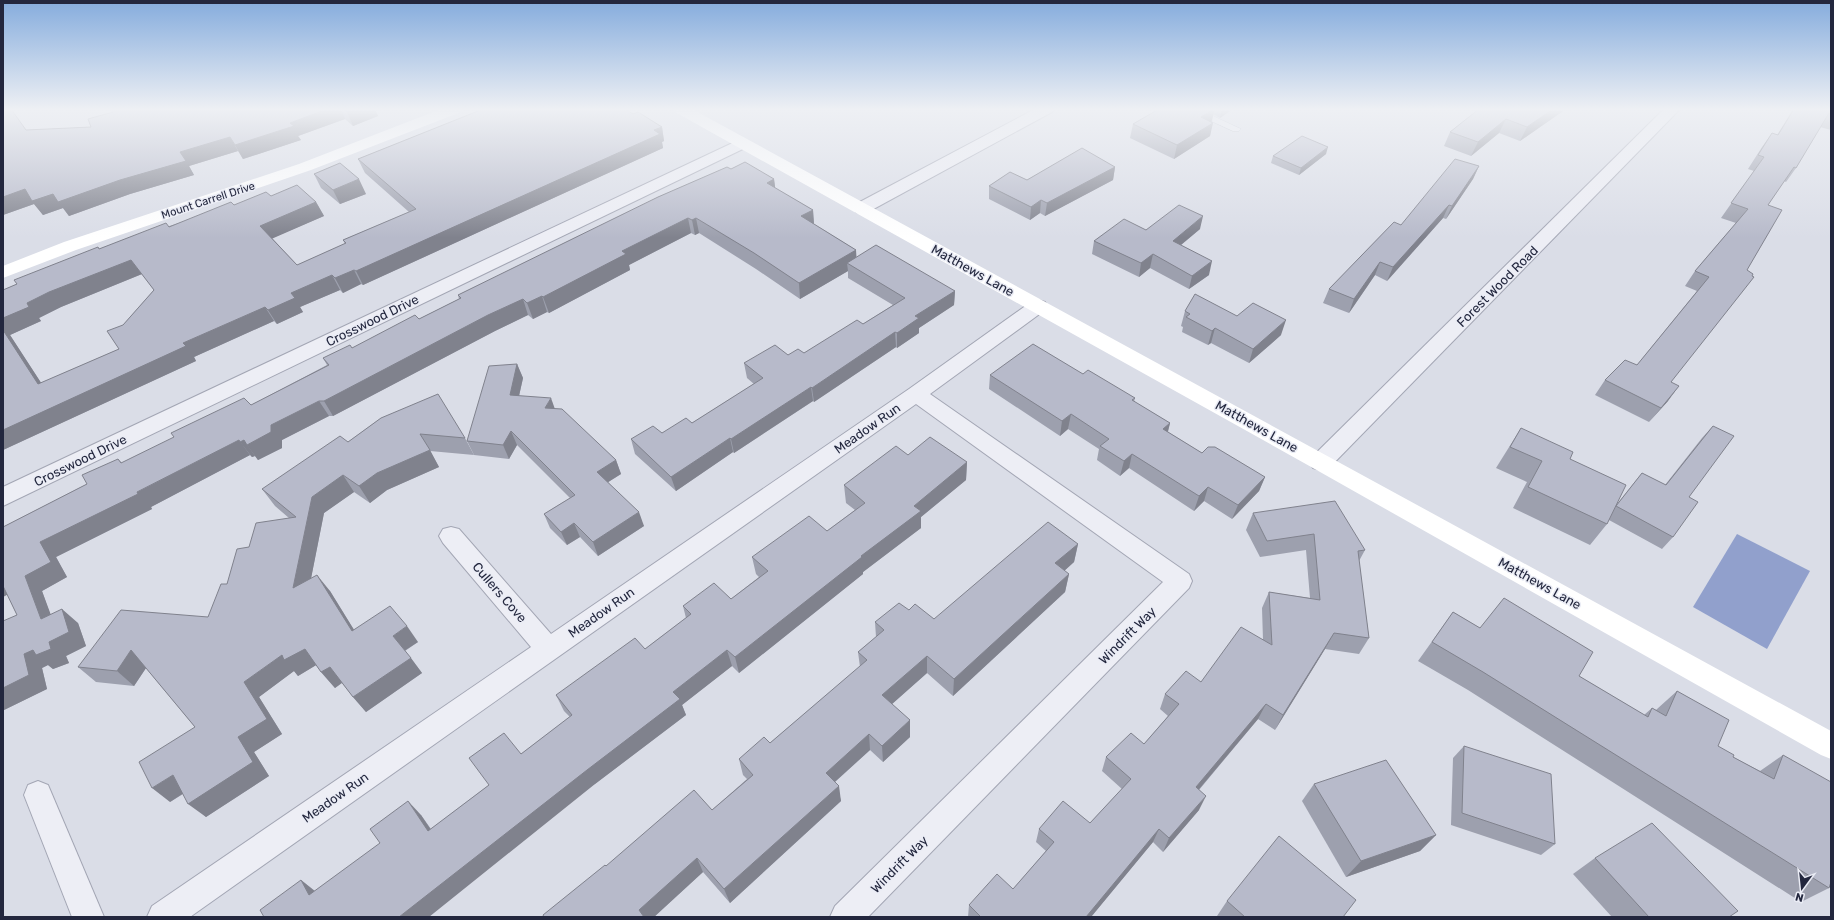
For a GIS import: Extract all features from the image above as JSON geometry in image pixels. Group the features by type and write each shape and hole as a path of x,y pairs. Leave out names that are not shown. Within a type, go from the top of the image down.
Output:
{"street":[{"name":"Mount Carrell Drive","path":"3,272 70,246 298,169 342,152"},
{"name":"Crosswood Drive","path":"3,497 724,152"},
{"name":"Matthews Lane","path":"756,152 862,208 1831,746"},
{"path":"862,208 968,152"},
{"name":"Forest Wood Road","path":"1321,462 1631,152"},
{"name":"Meadow Run","path":"163,917 916,394 1038,306"},
{"name":"Windrift Way","path":"846,917 1180,582 916,394"},
{"name":"Cullers Cove","path":"451,536 548,649"},
{"path":"38,795 88,917"}],"water":[{"path":"1737,534 1810,571 1767,649 1693,607"}],"building":[{"path":"3,152 180,152 186,161 120,180 58,202 53,194 32,201 25,189 3,197"},
{"path":"376,152 620,152 356,271 354,270 335,278 332,275 291,293 295,298 268,310 265,307 183,343 186,346 3,430 3,330 38,384 119,349 107,331 123,325 154,290 131,260 49,292 27,303 29,307 3,318 3,290 17,284 14,280 98,247 99,249 166,223 169,227 231,202 234,205 266,192 271,196 297,185 316,202 260,226 297,265 346,243 343,240 416,209 358,159"},
{"path":"1075,152 1089,152 1115,167 1047,203 1041,200 1031,207 989,186 1010,172 1027,180"},
{"path":"1279,152 1322,152 1301,168 1273,156"},
{"path":"1760,152 1806,152 1796,168 1794,167 1768,205 1782,210 1747,270 1753,274 1752,276 1754,277 1671,382 1679,386 1661,408 1605,380 1625,360 1637,365 1709,277 1695,271 1748,209 1731,203 1764,157 1758,155"},
{"path":"1455,159 1479,166 1452,206 1449,205 1393,267 1380,262 1354,299 1329,289 1394,222 1401,225"},
{"path":"745,162 774,179 767,183 813,210 801,216 856,250 799,283 754,253 696,218 692,220 688,218 622,251 626,254 543,297 542,296 527,303 523,299 488,315 324,401 319,401 271,425 271,432 247,445 244,440 240,442 239,440 137,492 138,494 40,542 51,562 25,576 41,619 62,609 69,632 49,642 51,649 36,655 33,650 24,654 29,675 3,688 3,621 17,615 3,586 3,527 87,484 82,475 118,459 121,463 174,437 171,433 244,398 251,405 329,365 323,358 350,345 352,348 415,315 419,319 461,298 458,295 658,197 727,167 731,169"},
{"path":"340,163 359,179 333,190 314,174"},
{"path":"1179,205 1203,216 1173,241 1212,261 1192,276 1153,254 1141,263 1094,241 1124,219 1146,230"},
{"path":"876,245 955,291 915,316 919,318 897,333 895,332 812,388 811,387 731,439 730,438 671,477 631,439 653,426 662,433 686,418 692,423 763,378 744,363 775,345 788,355 798,349 804,353 857,320 863,324 905,298 847,263"},
{"path":"1195,294 1237,316 1253,303 1286,320 1253,349 1215,328 1212,331 1186,317 1190,314 1185,311"},
{"path":"1033,344 1083,374 1088,370 1135,398 1132,400 1170,423 1163,429 1202,453 1208,447 1215,447 1265,477 1238,505 1208,487 1199,496 1132,454 1124,461 1100,446 1109,439 1071,414 1062,421 990,375"},
{"path":"517,364 510,395 551,398 545,408 562,409 616,460 597,472 639,512 593,542 574,523 561,532 544,514 575,495 511,431 503,445 467,441 489,366"},
{"path":"438,394 465,438 420,434 430,450 377,473 359,486 343,475 312,497 293,588 317,575 352,631 390,606 407,626 393,636 411,658 353,697 330,667 321,672 305,649 284,660 282,655 244,682 267,719 238,737 253,762 188,804 173,775 152,788 139,762 195,727 131,650 117,671 78,667 121,610 208,617 221,584 227,584 237,549 249,547 256,523 296,517 262,489 340,436 348,442 381,418"},
{"path":"1713,426 1734,436 1689,497 1698,502 1673,537 1616,506 1642,473 1666,485"},
{"path":"1521,428 1573,452 1570,459 1626,485 1607,524 1528,487 1542,461 1510,447"},
{"path":"930,437 967,462 914,506 921,511 861,556 862,557 735,657 727,650 673,692 680,699 399,917 264,917 260,910 301,880 309,895 380,843 370,829 408,801 428,831 489,785 469,758 504,733 521,754 572,715 556,695 635,638 645,649 691,614 683,606 714,583 731,599 768,571 752,557 809,516 827,531 865,503 844,485 896,446 908,455"},
{"path":"1335,501 1365,550 1358,551 1369,638 1334,633 1283,715 1266,704 1196,787 1206,796 1169,838 1159,829 1086,917 981,917 969,905 997,874 1013,889 1054,842 1039,829 1063,801 1090,823 1131,779 1106,757 1131,733 1144,744 1179,704 1165,694 1186,671 1201,682 1241,627 1272,645 1269,592 1320,600 1314,534 1267,541 1253,513"},
{"path":"1048,522 1078,544 1055,563 1069,574 954,679 927,656 882,695 910,720 882,746 869,734 826,773 839,786 724,889 697,858 639,910 644,917 544,917 543,915 605,865 606,866 694,790 712,810 753,775 739,759 764,737 770,743 867,660 858,652 884,630 875,622 899,603 909,610 915,604 934,619"},
{"path":"1504,598 1593,652 1579,676 1648,717 1652,708 1666,716 1677,691 1729,720 1718,746 1734,755 1733,757 1774,779 1783,755 1831,782 1831,882 1829,888 1483,672 1432,642 1453,612 1480,628"},
{"path":"1464,746 1551,774 1555,844 1462,813"},
{"path":"1386,760 1436,835 1361,861 1314,784"},
{"path":"1652,823 1738,911 1729,917 1649,917 1595,858"},
{"path":"1279,836 1356,900 1343,917 1245,917 1227,901"}]}
